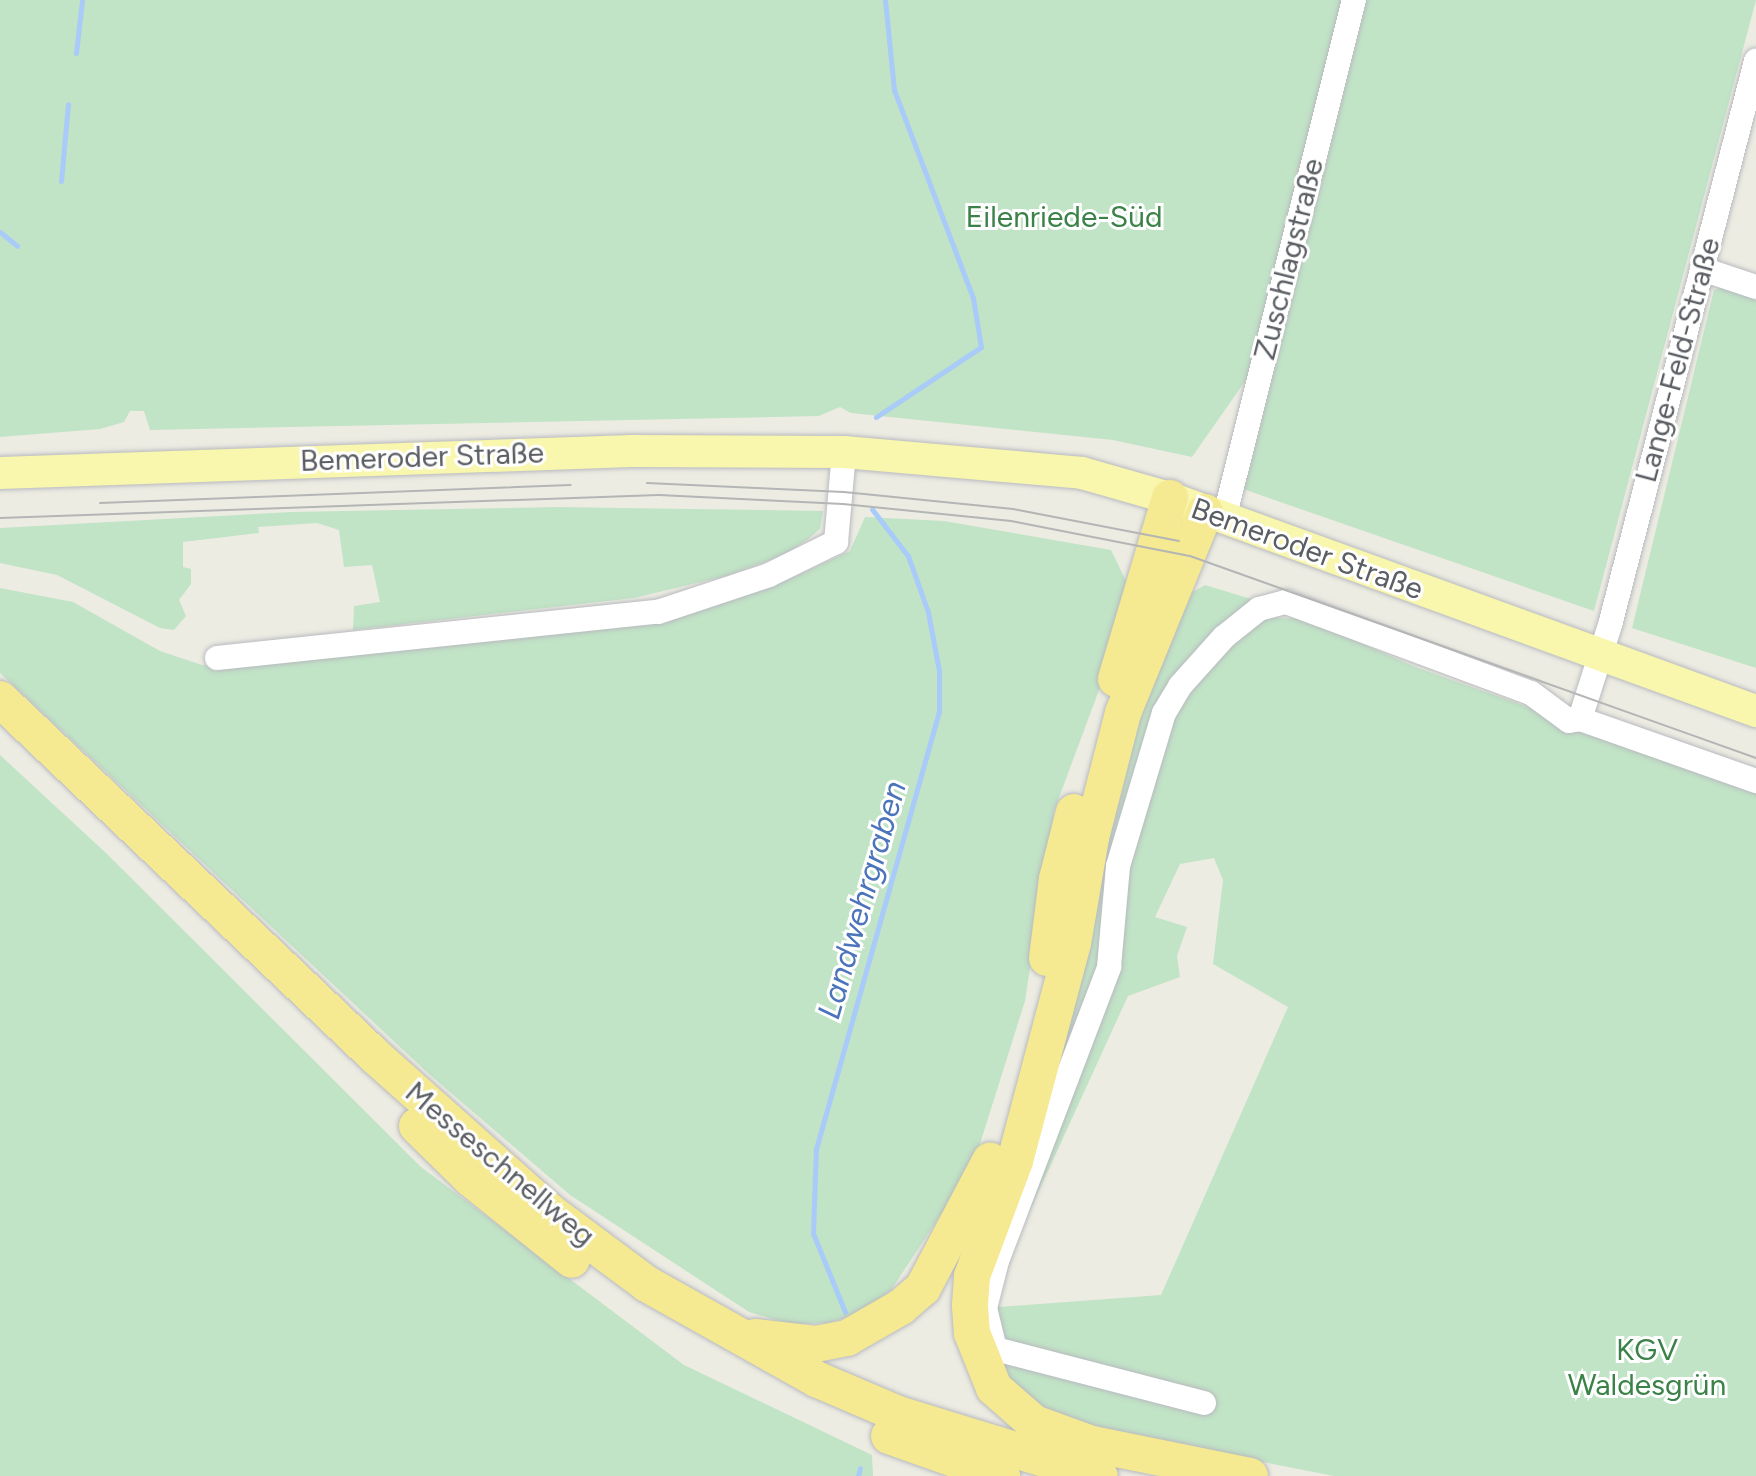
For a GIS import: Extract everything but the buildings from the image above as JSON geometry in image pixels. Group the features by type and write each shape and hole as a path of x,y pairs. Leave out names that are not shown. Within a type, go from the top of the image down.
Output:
{"highway":[{"path":"722,1330 777,1342 816,1344 847,1338 923,1288 957,1232 1008,1115 1045,979 1057,879 1078,798 1170,498"},
{"path":"1215,515 1123,713 1091,838 1073,943 1015,1161 975,1265 970,1306 972,1333 994,1388 1034,1423 1092,1444 1250,1476"},
{"name":"Messeschnellweg","path":"0,699 502,1171 647,1284 722,1330 898,1414 1100,1476"},
{"name":"Messeschnellweg","path":"0,727 531,1230 632,1303 763,1378 886,1435 1002,1476"}],"main road":[{"name":"Bemeroder Straße","path":"0,473 520,453 844,452 1082,473 1170,498 1601,659 1756,711"}],"street":[{"name":"Zuschlagstraße","path":"1215,515 1354,0"},
{"name":"Lange-Feld-Straße","path":"1580,719 1601,659 1756,61"},
{"path":"1702,269 1756,287"},
{"path":"217,658 658,612 756,580 836,542 844,452"},
{"path":"1204,1403 995,1349 985,1308 997,1261 1109,967 1118,866 1164,713 1224,637 1259,609 1286,602 1531,693 1569,721 1580,719 1756,781"}],"green space":[{"name":"Eilenriede-Süd","path":"0,0 1353,0 1248,377 1192,457 1113,440 851,413 840,407 819,416 150,430 144,411 130,411 124,422 100,429 0,437"},
{"path":"1361,0 1756,0 1594,611 1240,488"},
{"path":"1721,287 1756,297 1756,668 1632,628 1714,290"},
{"path":"557,507 823,511 820,529 807,540 784,555 726,576 634,598 353,630 354,606 380,602 372,565 344,567 339,530 317,523 258,527 259,533 183,542 183,567 191,569 191,584 179,600 186,616 174,630 160,628 57,575 0,563 0,528 292,512"},
{"path":"865,517 944,521 1111,550 1128,585 1102,682 1054,811 1025,1001 973,1166 891,1290 859,1314 827,1323 790,1324 749,1312 570,1195 429,1074 0,673 0,588 73,602 160,651 202,665 234,664 643,623 737,599 850,551"},
{"name":"KGV Waldesgrün","path":"1205,585 1258,601 1257,617 1305,619 1418,668 1756,788 1756,1476 1334,1476 1060,1422 1002,1377 985,1308 1161,1295 1288,1007 1213,964 1223,880 1214,858 1180,864 1155,917 1187,927 1177,956 1180,977 1128,996 1009,1256 1104,815 1166,648 1191,593"},
{"path":"0,755 106,853 421,1167 684,1365 872,1455 873,1476 0,1476"}],"waterway":[{"path":"76,53 82,0"},
{"name":"Landwehrgraben","path":"876,417 981,347 973,298 894,90 885,0"},
{"path":"61,181 68,104"},
{"path":"0,232 17,246"},
{"name":"Landwehrgraben","path":"845,1312 813,1233 816,1149 939,712 939,671 928,612 908,556 872,509"},
{"name":"Landwehrgraben","path":"858,1476 860,1468"}],"tram line":[{"path":"647,483 844,492 1013,509 1179,541"},
{"path":"100,503 571,485"},
{"path":"0,518 659,495 843,504 1011,521 1190,556 1756,758"}]}
